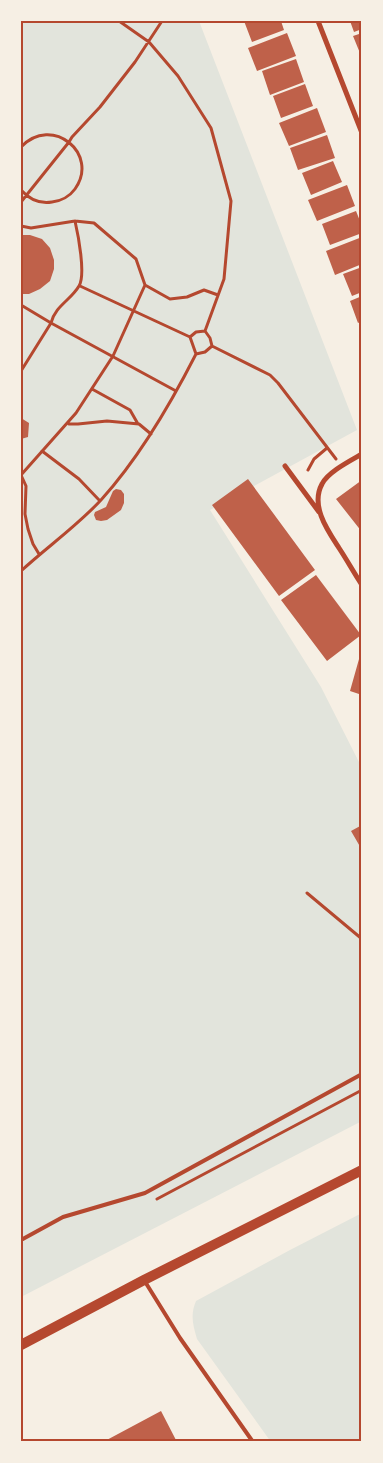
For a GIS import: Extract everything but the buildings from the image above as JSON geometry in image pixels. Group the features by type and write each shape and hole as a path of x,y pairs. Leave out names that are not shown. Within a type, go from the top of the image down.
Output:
{"main road":[{"path":"21,1345 144,1280 362,1170"}],"street":[{"path":"318,21 362,134"},
{"path":"362,454 341,466 322,484 318,498 325,528 362,585"},
{"path":"285,466 321,515"}],"lane":[{"path":"21,1240 63,1217 145,1193 362,1074"},
{"path":"144,1280 180,1338 253,1442"}],"path":[{"path":"119,21 149,42 178,76 211,128 231,201 224,279 205,331"},
{"path":"21,202 70,142 72,137 106,100 149,42 162,21"},
{"path":"21,147 33,138 45,134 58,136 70,142 77,152 81,164 81,176 76,188 59,201 38,201 21,190"},
{"path":"21,226 31,228 76,220 94,223 136,259 145,285 170,299 187,297 204,290 218,295"},
{"path":"21,371 51,323 53,315 80,286 82,272 76,220"},
{"path":"39,554 28,529 25,514 26,486 21,475 68,424 92,389 113,356 145,285"},
{"path":"21,571 80,520 100,501 119,478 151,434 196,354 190,336 80,286"},
{"path":"21,305 176,391"},
{"path":"190,336 196,332 205,331"},
{"path":"205,331 210,338 212,346 270,375 341,466"},
{"path":"196,354 205,352 212,346"},
{"path":"92,389 130,410 139,424 151,434"},
{"path":"68,424 107,421 139,424"},
{"path":"308,470 310,463 327,448"},
{"path":"42,451 79,479 100,501"},
{"path":"307,893 362,939"}],"shaded area":[{"path":"21,21 199,21 357,430 210,510 321,687 362,768 362,1121 21,1297"},
{"path":"362,1213 362,1442 271,1442 197,1339 193,1325 194,1306 196,1301"}]}
